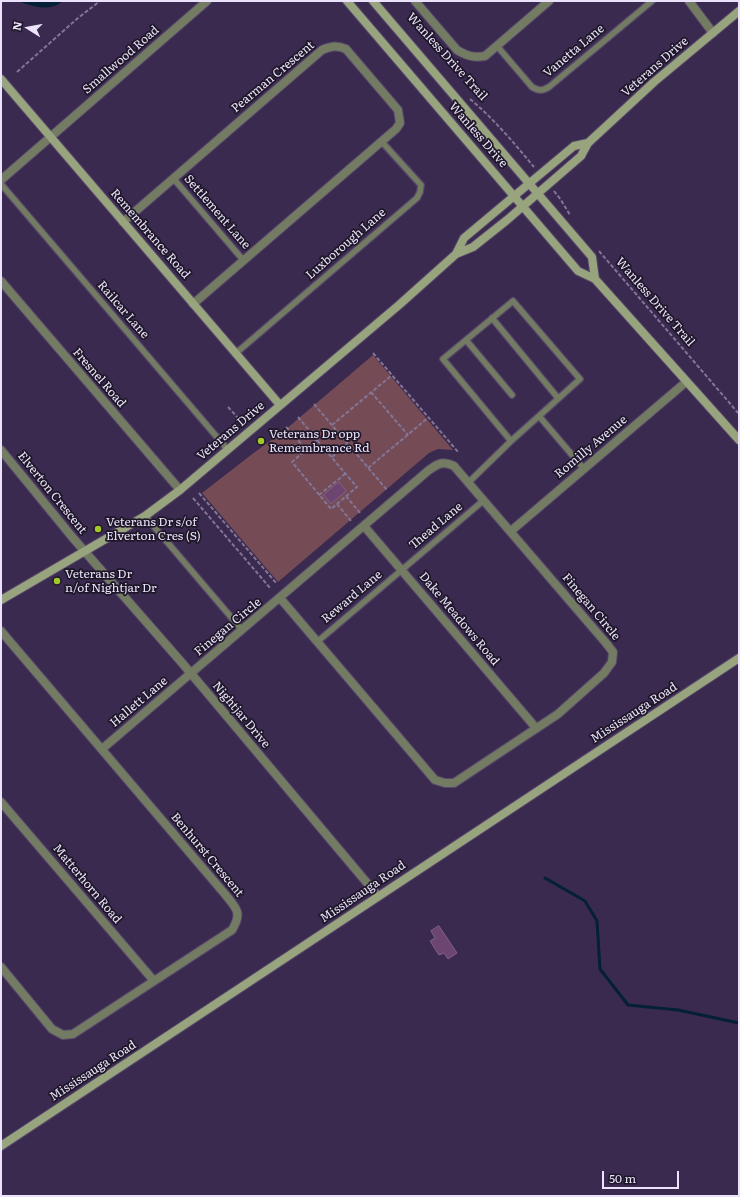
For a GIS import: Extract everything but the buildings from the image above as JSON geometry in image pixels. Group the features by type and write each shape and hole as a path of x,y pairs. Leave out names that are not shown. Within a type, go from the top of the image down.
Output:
{"main road":[{"name":"Wanless Drive","path":"347,1 578,271 595,279 739,440"},
{"name":"Wanless Drive","path":"373,1 592,257 595,279"},
{"name":"Veterans Drive","path":"1,600 145,516 180,490 399,305 456,254 473,247 523,206 581,156 588,143 654,82 739,11"},
{"name":"Remembrance Road","path":"1,79 280,405"},
{"name":"Veterans Drive","path":"456,254 464,238 574,146 588,143"},
{"name":"Mississauga Road","path":"1,1146 739,658"}],"street":[{"name":"Smallwood Road","path":"51,138 207,1"},
{"path":"415,1 457,50 465,55 475,58 485,56 549,1"},
{"path":"689,1 713,33"},
{"name":"Pearman Crescent","path":"123,222 322,50 331,46 340,46 346,49 398,110 400,123 396,130 193,304"},
{"path":"1,180 51,138"},
{"name":"Fresnel Road","path":"1,281 180,490"},
{"name":"Romilly Avenue","path":"511,531 686,382"},
{"name":"Elverton Crescent","path":"1,450 85,552"},
{"name":"Finegan Circle","path":"190,674 437,464 446,462 454,466 469,482 613,652 612,662 604,673 558,714 454,783 445,784 435,780 280,598"},
{"name":"Dake Meadows Road","path":"364,526 536,728"},
{"name":"Nightjar Drive","path":"85,552 378,896"},
{"name":"Benhurst Crescent","path":"1,630 237,909 238,920 232,930 73,1034 63,1035 52,1029 1,967"},
{"name":"Hallett Lane","path":"102,749 190,674"},
{"name":"Matterhorn Road","path":"1,802 154,981"}],"lane":[{"name":"Vanetta Lane","path":"497,46 532,87 538,91 543,91 550,87 652,1"},
{"name":"Luxborough Lane","path":"235,354 416,198 420,192 421,185 382,142"},
{"name":"Settlement Lane","path":"174,178 244,261"},
{"name":"Railcar Lane","path":"1,184 228,450"},
{"path":"469,482 511,441 580,379 513,301 443,359 511,441"},
{"path":"492,318 558,398"},
{"path":"466,340 512,395"},
{"path":"539,416 584,469"},
{"name":"Thead Lane","path":"401,570 484,500"},
{"path":"145,516 242,630"},
{"name":"Reward Lane","path":"317,642 401,570"}],"path":[{"path":"17,72 78,18 100,1"},
{"name":"Wanless Drive Trail","path":"468,97 492,119 528,160"},
{"path":"561,200 570,217"},
{"name":"Wanless Drive Trail","path":"596,247 739,414"},
{"path":"373,353 459,453"},
{"path":"332,425 392,375"},
{"path":"371,392 408,435"},
{"path":"314,404 387,490"},
{"path":"228,406 239,418"},
{"path":"298,417 357,488 331,509 292,462 317,440"},
{"path":"368,468 429,417"},
{"path":"286,427 306,449"},
{"path":"332,457 347,444"},
{"path":"319,495 345,474"},
{"path":"199,493 277,584"},
{"path":"346,496 360,513"},
{"path":"193,498 271,589"},
{"path":"337,504 351,521"}],"shaded area":[{"path":"373,355 453,450 438,449 429,453 278,582 202,493 285,430"}],"water":[{"path":"18,1 63,1 53,6 35,7"}],"waterway":[{"path":"545,878 585,901 597,921 600,969 628,1005 678,1010 739,1023"}],"place":[{"name":"Veterans Dr opp Remembrance Rd","path":"261,441"},
{"name":"Veterans Dr s/of Elverton Cres (S)","path":"98,529"},
{"name":"Veterans Dr n/of Nightjar Dr","path":"57,581"}]}
